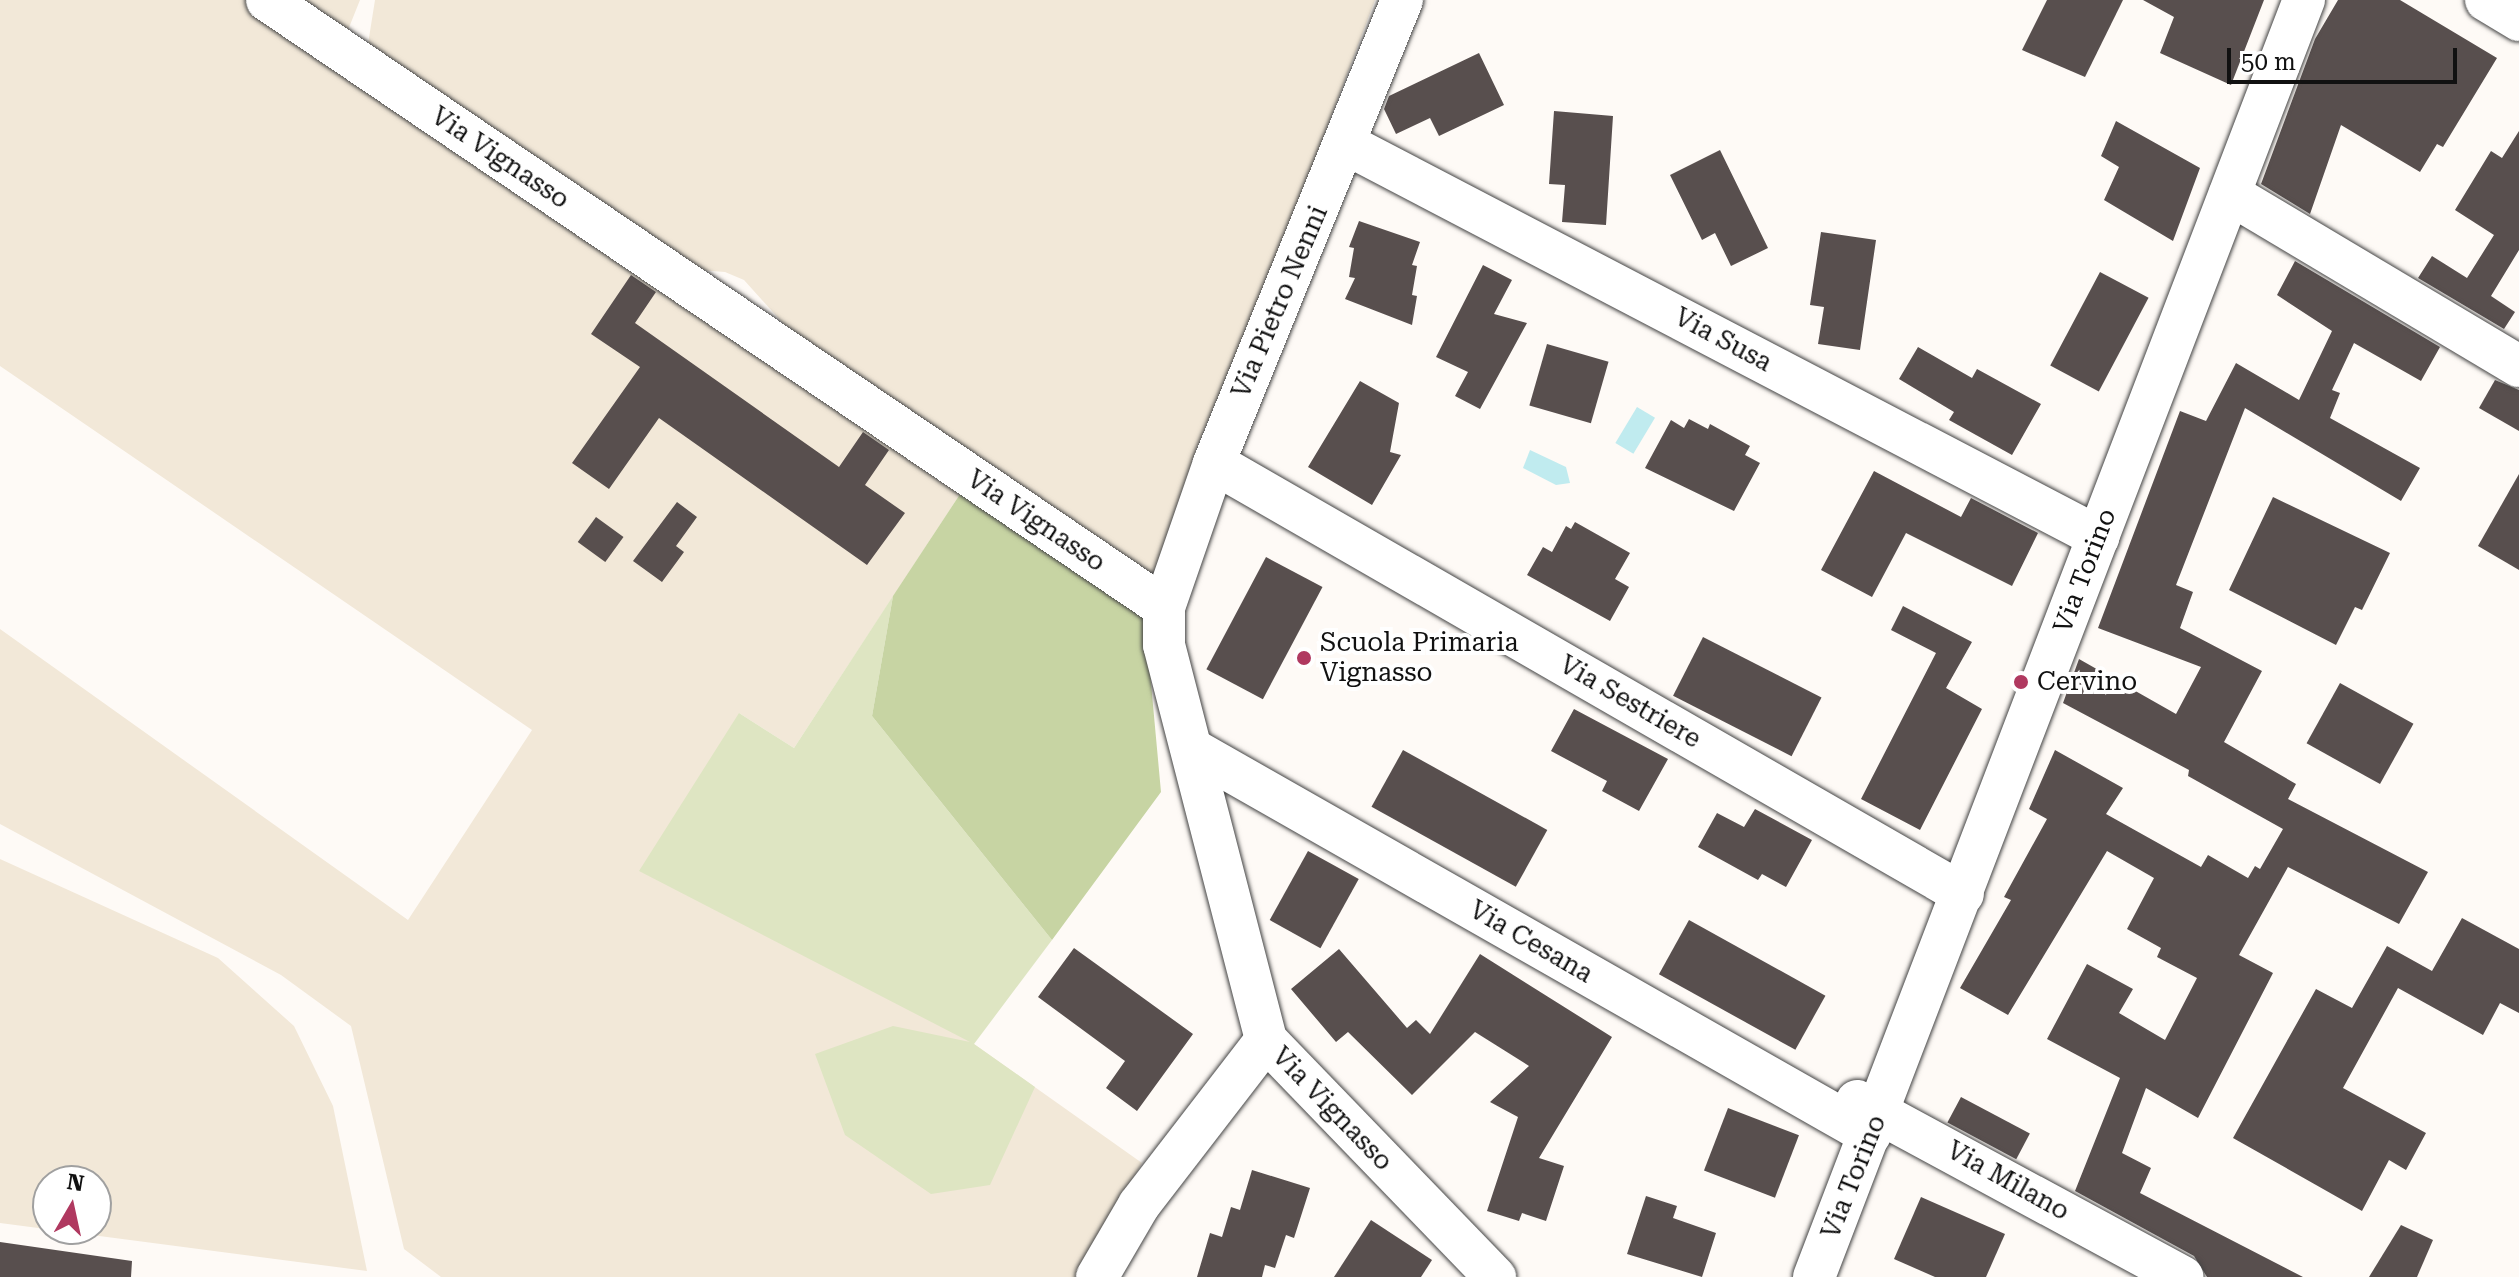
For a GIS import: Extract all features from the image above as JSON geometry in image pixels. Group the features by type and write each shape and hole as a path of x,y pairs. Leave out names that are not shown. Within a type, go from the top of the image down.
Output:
{"street":[{"name":"Via Vignasso","path":"267,0 1164,607 1164,645 1266,1040 1495,1277"},
{"name":"Via Pietro Nenni","path":"1164,607 1214,463 1402,0"},
{"name":"Via Torino","path":"1814,1277 1876,1123 2304,0"},
{"path":"2486,0 2519,20"},
{"name":"Via Susa","path":"1346,144 2098,537"},
{"path":"2230,194 2519,366"},
{"name":"Via Sestriere","path":"1214,463 1963,894"},
{"name":"Via Cesana","path":"1192,749 1876,1123"},
{"path":"1097,1277 1139,1205 1266,1040"},
{"name":"Via Milano","path":"1830,1090 1876,1123 2183,1277"}],"shaded area":[{"path":"0,0 249,0 968,482 794,748 739,713 974,1044 1142,1163 1078,1277 441,1277 404,1249 351,1026 281,975 0,824 0,629 408,920 532,730 0,366"},
{"path":"302,0 360,0 348,30"},
{"path":"375,0 1375,0 1293,218 1197,447 1158,582 791,332 744,280 725,272 686,269 368,44"},
{"path":"0,859 218,958 294,1026 333,1106 367,1271 112,1238 112,1165 32,1165 32,1227 0,1223"}],"green space":[{"path":"968,482 1151,610 1146,629 1161,792 1052,940 872,716 893,596"},
{"path":"893,596 872,716 1052,940 974,1044 1035,1087 990,1185 931,1194 845,1135 815,1054 893,1026 970,1042 639,871 739,713 794,748"}],"water":[{"path":"1637,407 1655,418 1633,454 1615,443"},
{"path":"1530,450 1566,467 1570,483 1556,485 1523,468"}],"building":[{"path":"2047,0 2123,0 2085,77 2022,50"},
{"path":"2143,0 2264,0 2231,85 2160,53 2174,17"},
{"path":"2338,0 2400,0 2497,58 2443,147 2437,144 2420,172 2341,125 2310,214 2261,184 2315,39"},
{"path":"1479,53 1504,105 1439,136 1430,118 1396,134 1384,109 1389,96"},
{"path":"1554,111 1613,116 1606,225 1562,222 1565,185 1549,184"},
{"path":"2116,121 2200,168 2173,241 2104,200 2119,167 2101,156"},
{"path":"2519,131 2519,250 2491,296 2515,312 2504,329 2418,278 2432,256 2467,278 2494,235 2455,210 2491,151 2502,158"},
{"path":"1720,150 1768,248 1731,266 1715,233 1702,240 1670,175"},
{"path":"1359,221 1420,242 1412,265 1417,266 1412,295 1417,296 1412,325 1345,299 1355,278 1349,277 1354,248 1349,247"},
{"path":"1821,232 1876,240 1860,350 1818,344 1824,307 1810,305"},
{"path":"2295,261 2440,347 2421,381 2354,343 2332,390 2340,393 2330,418 2420,468 2401,501 2245,408 2176,585 2193,592 2180,628 2262,671 2224,742 2296,784 2288,799 2428,872 2399,924 2288,867 2239,955 2273,973 2198,1118 2146,1088 2122,1153 2151,1168 2140,1193 2303,1277 2207,1277 2194,1256 2075,1191 2120,1078 2047,1039 2087,964 2133,989 2119,1013 2165,1040 2197,978 2157,957 2161,948 2127,929 2154,878 2107,851 2008,1015 1960,988 2011,900 2004,897 2047,819 2029,809 2055,750 2123,788 2106,814 2201,867 2208,855 2248,878 2255,866 2260,869 2283,829 2188,776 2189,770 2063,703 2079,659 2176,714 2201,667 2098,628 2180,411 2206,421 2236,363 2299,400 2332,331 2277,295"},
{"path":"1483,265 1512,280 1494,314 1527,323 1480,409 1455,396 1468,372 1436,357"},
{"path":"2100,272 2149,298 2099,391 2050,366"},
{"path":"631,275 656,292 635,323 839,467 863,432 889,450 865,485 905,513 867,565 659,418 609,489 572,463 640,367 591,334"},
{"path":"1547,344 1609,362 1591,423 1529,406"},
{"path":"1918,347 1972,378 1977,369 2041,404 2012,455 1949,420 1954,412 1899,379"},
{"path":"2495,380 2519,390 2519,431 2479,408"},
{"path":"1360,381 1399,403 1390,452 1401,455 1372,505 1308,467"},
{"path":"1689,419 1708,429 1710,424 1750,446 1745,455 1760,463 1734,511 1645,468 1671,420 1684,428"},
{"path":"1874,471 1961,517 1971,498 2038,533 2012,586 1906,533 1872,597 1821,570"},
{"path":"2519,474 2519,570 2478,546"},
{"path":"2273,497 2390,553 2362,610 2355,607 2336,645 2229,590"},
{"path":"677,502 697,517 676,546 684,552 662,582 633,561"},
{"path":"596,517 624,537 605,562 578,542"},
{"path":"1575,522 1630,553 1615,579 1629,587 1610,621 1527,575 1543,547 1552,552 1566,526 1571,529"},
{"path":"1266,557 1323,587 1263,699 1206,669"},
{"path":"1903,606 1972,642 1946,688 1982,709 1920,830 1861,799 1936,653 1891,630"},
{"path":"1703,637 1822,697 1792,756 1673,696"},
{"path":"2340,683 2413,724 2380,784 2307,743"},
{"path":"1574,709 1668,759 1639,811 1602,791 1607,781 1551,751"},
{"path":"1403,750 1547,830 1516,887 1371,807"},
{"path":"1755,809 1812,840 1786,887 1762,874 1758,880 1698,847 1717,813 1744,827"},
{"path":"1308,851 1359,879 1320,948 1270,920"},
{"path":"2462,918 2519,949 2519,1013 2500,1003 2483,1035 2398,988 2343,1088 2426,1133 2406,1170 2389,1160 2362,1211 2233,1138 2316,989 2352,1008 2387,946 2432,971"},
{"path":"1689,920 1825,996 1795,1050 1659,974"},
{"path":"1074,948 1193,1034 1137,1111 1106,1088 1125,1061 1038,997"},
{"path":"1339,949 1407,1028 1416,1020 1430,1034 1480,954 1612,1037 1539,1158 1564,1166 1546,1221 1522,1213 1519,1221 1487,1211 1518,1117 1490,1102 1529,1066 1475,1032 1412,1095 1348,1032 1336,1042 1291,989"},
{"path":"1961,1097 2030,1134 2016,1159 1947,1123"},
{"path":"1728,1108 1799,1135 1775,1198 1704,1171"},
{"path":"1252,1170 1310,1188 1294,1238 1286,1235 1275,1268 1265,1265 1262,1277 1197,1277 1210,1233 1222,1237 1231,1207 1240,1210"},
{"path":"1646,1196 1677,1206 1673,1218 1716,1233 1702,1277 1627,1254"},
{"path":"1921,1197 2005,1234 1986,1277 1935,1277 1894,1259"},
{"path":"1371,1220 1432,1260 1421,1277 1334,1277"},
{"path":"2401,1225 2433,1240 2417,1277 2369,1277"},
{"path":"0,1242 132,1261 131,1277 0,1277"}],"place":[{"name":"Scuola Primaria Vignasso","path":"1304,658"},
{"name":"Cervino","path":"2021,682"}]}
